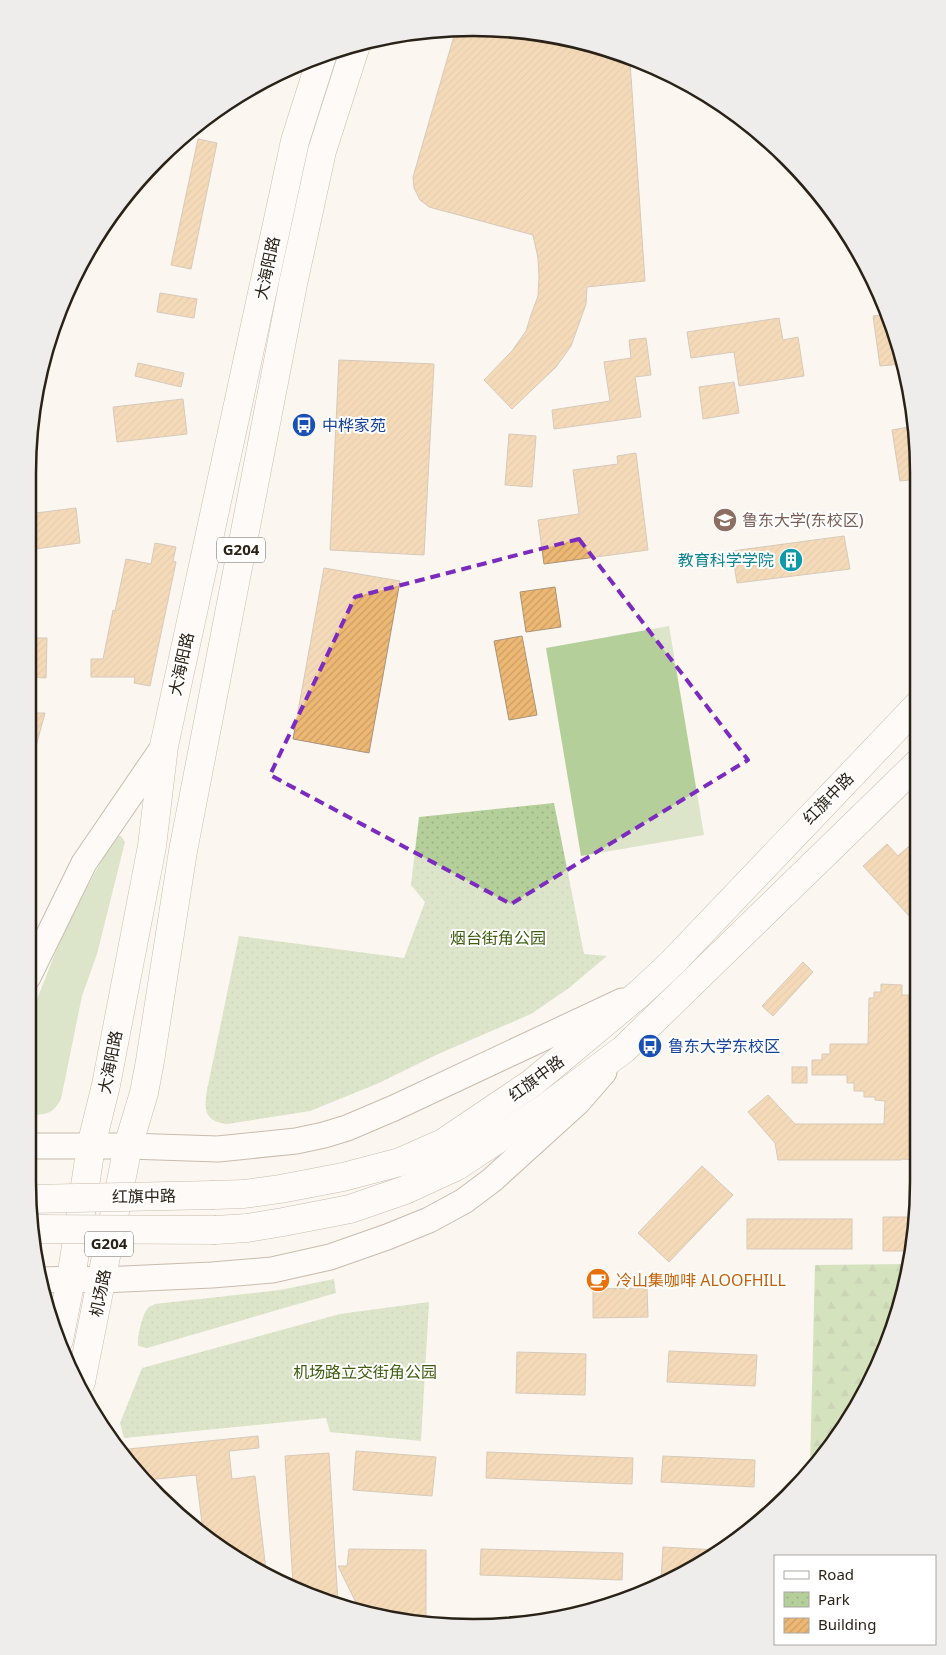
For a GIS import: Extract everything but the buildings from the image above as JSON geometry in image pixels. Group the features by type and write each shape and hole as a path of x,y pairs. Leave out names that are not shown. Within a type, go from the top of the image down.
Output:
{"main road":[{"name":"大海阳路","path":"128,1146 144,1093 183,851 293,284 322,151 353,53"},
{"name":"大海阳路","path":"71,1279 91,1146 112,1058 152,846 164,746 295,142 319,64"},
{"name":"红旗中路","path":"37,1199 244,1194 343,1177 400,1162 443,1143 532,1083 640,993 673,962 910,713"},
{"path":"36,961 84,863 164,746"},
{"name":"红旗中路","path":"39,1229 216,1230 247,1228 350,1209 405,1190 457,1166 548,1106 624,1049 910,771"},
{"path":"36,1146 128,1146 218,1149 296,1141 324,1135 347,1128 394,1108 640,993"},
{"path":"48,1280 102,1280 272,1270 330,1257 387,1237 429,1220 464,1201 492,1180 578,1102 624,1049"},
{"name":"机场路","path":"86,1363 128,1146"},
{"name":"机场路","path":"61,1328 71,1279"}],"highlighted area":[{"path":"579,539 748,760 511,904 270,775 355,597"}],"green space":[{"path":"669,626 704,835 581,856 546,648"},
{"name":"烟台街角公园","path":"554,803 584,954 607,956 569,988 531,1014 436,1055 379,1083 310,1111 227,1124 210,1117 206,1109 207,1090 239,936 404,958 425,902 411,885 419,817"},
{"path":"116,836 121,836 125,842 97,954 82,996 61,1099 58,1105 48,1113 36,1114 36,1002 64,931"},
{"path":"902,1264 887,1322 865,1375 836,1425 810,1459 815,1265"},
{"path":"334,1279 336,1293 147,1348 138,1346 139,1332 144,1315 148,1308 155,1304 280,1290"},
{"name":"机场路立交街角公园","path":"429,1302 421,1441 330,1432 326,1418 124,1438 120,1423 142,1368 340,1314"}],"place":[{"name":"中桦家苑","path":"304,425"},
{"name":"鲁东大学(东校区)","path":"725,520"},
{"name":"教育科学学院","path":"791,560"},
{"name":"鲁东大学东校区","path":"650,1046"},
{"name":"冷山集咖啡 ALOOFHILL","path":"598,1280"}]}
